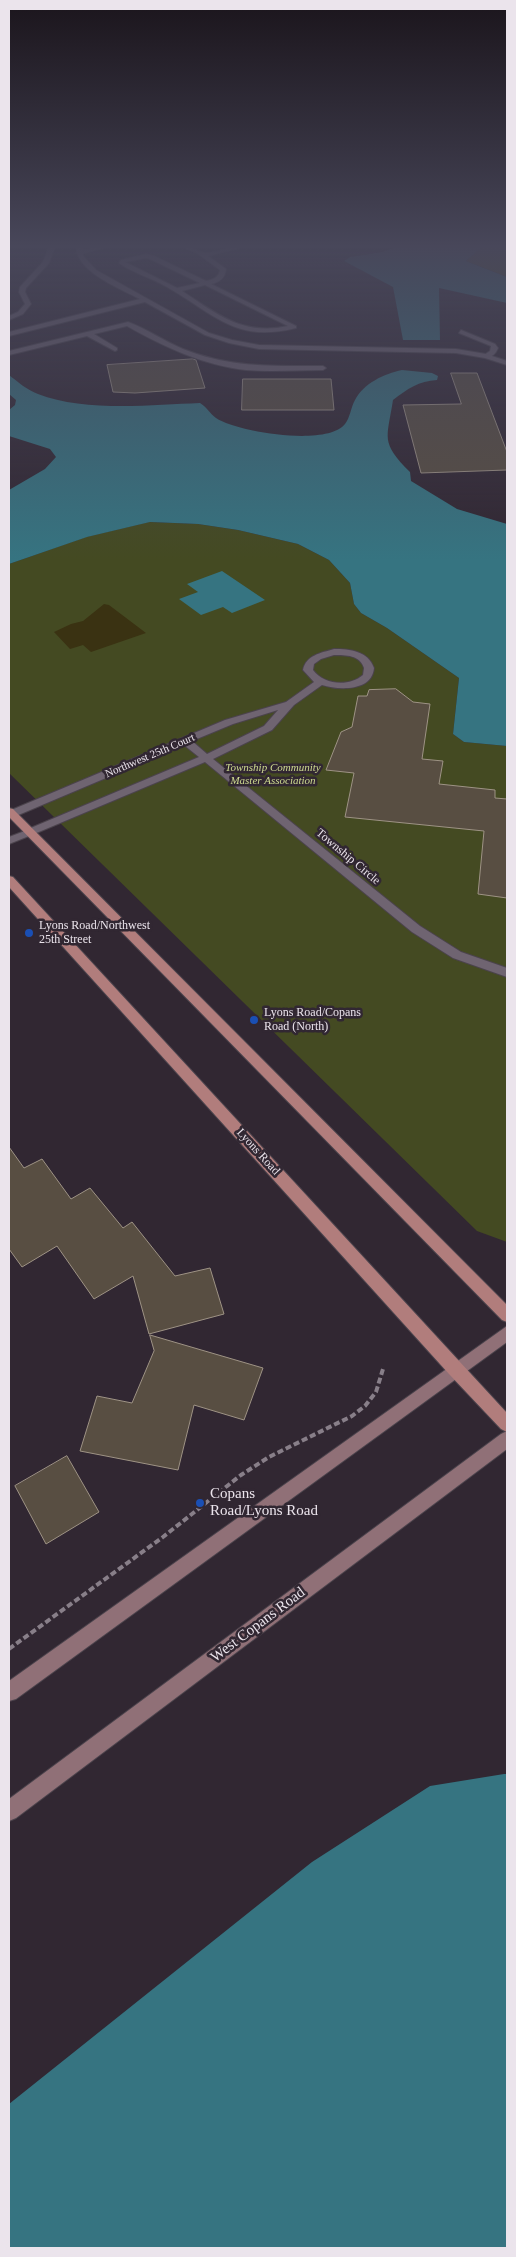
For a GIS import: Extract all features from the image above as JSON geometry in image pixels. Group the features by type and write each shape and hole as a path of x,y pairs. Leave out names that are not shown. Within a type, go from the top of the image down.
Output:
{"main road":[{"path":"10,814 30,832 507,1315"},
{"name":"Lyons Road","path":"9,880 507,1424"},
{"path":"9,1692 507,1333"},
{"name":"West Copans Road","path":"9,1811 507,1439"}],"street":[{"path":"9,354 27,349"},
{"path":"177,349 199,358 237,366 323,368"},
{"path":"436,349 486,356 507,363"},
{"path":"486,356 494,349"},
{"path":"334,652 351,654 365,660 370,666 370,673 365,679 356,684 332,685 320,682 312,677 308,671 308,664 313,658 322,654 334,652"},
{"name":"Northwest 25th Court","path":"9,841 206,758 268,728 290,703 320,682"},
{"name":"Northwest 25th Court","path":"10,814 229,722 290,703"},
{"name":"Township Circle","path":"185,741 416,929 457,955 507,974"}],"path":[{"path":"9,1649 163,1537 241,1475 269,1457 352,1416 371,1399 383,1369"}],"green space":[{"name":"Township Community Master Association","path":"149,522 198,524 238,530 298,544 329,560 350,583 354,604 361,613 387,628 459,678 453,734 464,742 507,746 507,1242 477,1231 9,773 9,564 86,537"}],"sand":[{"path":"104,604 109,605 146,633 91,652 83,645 70,649 54,632 83,621"}],"water":[{"path":"402,370 432,373 438,376 437,380 414,386 393,400 388,439 394,454 410,472 411,481 457,509 507,524 507,746 464,742 453,734 459,678 387,628 361,613 354,604 350,583 329,560 298,544 238,530 198,524 150,522 87,537 9,564 9,490 45,469 56,457 50,449 9,436 9,410 15,405 16,400 9,394 9,375 30,390 56,400 118,406 200,403 216,418 242,428 282,435 302,436 320,435 335,431 347,422 355,400 369,384 388,374"},
{"path":"222,571 265,600 232,613 223,607 201,615 179,599 198,592 187,584"},
{"path":"507,1774 507,2248 9,2248 9,2104 312,1862 430,1786"}],"building":[{"path":"196,360 205,388 135,393 113,392 107,365"},
{"path":"451,373 477,373 507,452 507,470 421,473 403,405 461,404"},
{"path":"243,379 331,379 334,410 242,410"},
{"path":"396,689 413,702 430,704 422,759 443,761 439,784 495,790 495,798 507,799 507,898 478,894 484,831 345,817 354,773 326,770 341,732 352,727 358,696 367,696 369,690"},
{"path":"9,1147 24,1168 42,1159 71,1199 90,1188 123,1228 132,1222 175,1276 210,1268 224,1314 149,1334 133,1276 94,1299 57,1246 22,1267 9,1249"},
{"path":"150,1335 263,1368 244,1420 194,1405 178,1470 80,1451 97,1396 132,1403 154,1351"},
{"path":"67,1456 99,1512 46,1544 15,1486"}],"place":[{"name":"Lyons Road/Northwest 25th Street","path":"29,933"},
{"name":"Lyons Road/Copans Road (North)","path":"254,1020"},
{"name":"Copans Road/Lyons Road","path":"200,1503"}]}
